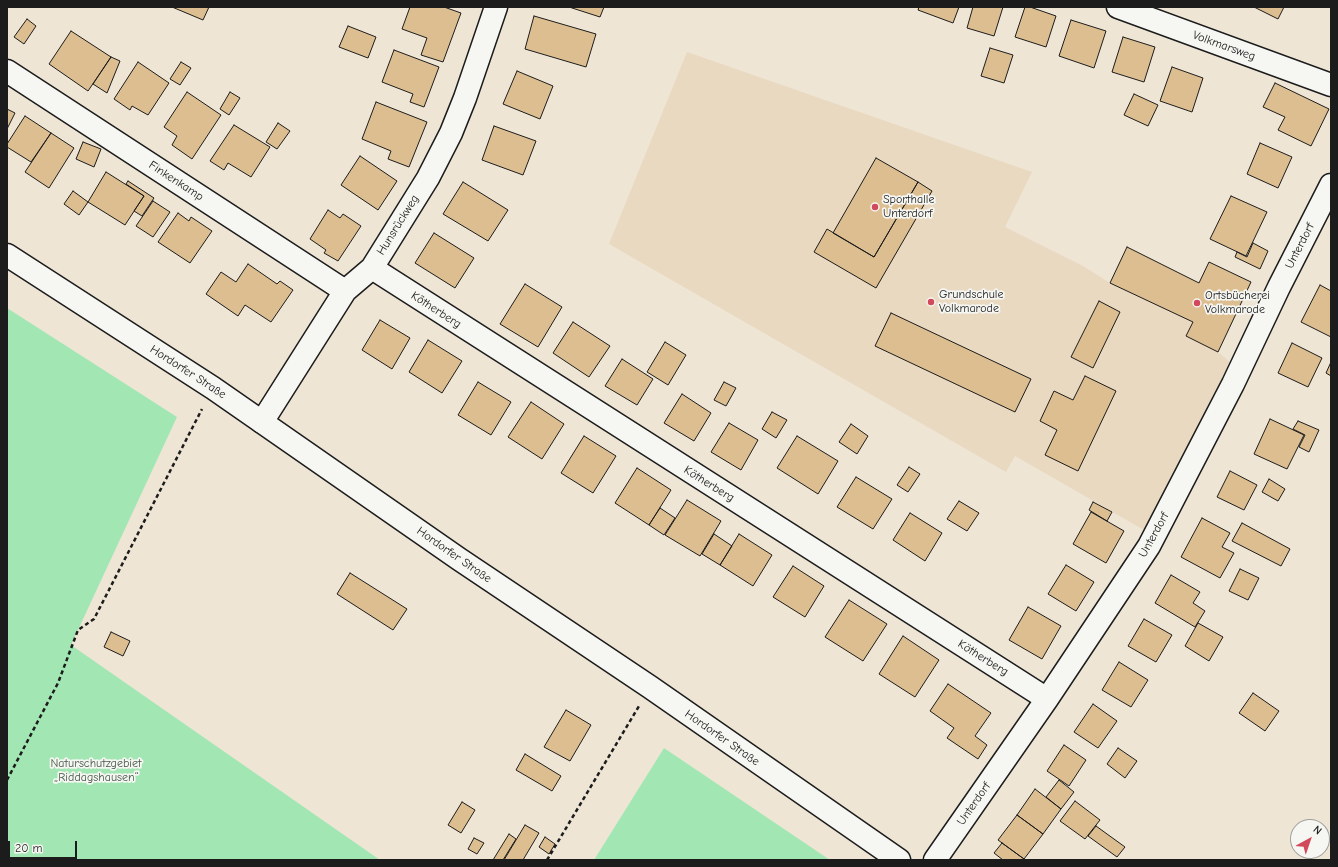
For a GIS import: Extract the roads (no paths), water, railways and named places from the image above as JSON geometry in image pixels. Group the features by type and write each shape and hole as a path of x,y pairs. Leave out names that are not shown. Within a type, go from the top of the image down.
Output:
{"street":[{"name":"Hunsrückweg","path":"262,422 345,291 372,268 428,178 451,132 465,98 496,7"},
{"name":"Volkmarsweg","path":"1118,7 1331,85"},
{"name":"Finkenkamp","path":"7,71 345,291"},
{"name":"Unterdorf","path":"935,860 1047,699 1149,546 1233,384 1279,287 1331,186"},
{"name":"Hordorfer Straße","path":"7,256 213,388 459,559 650,687 899,860"},
{"name":"Kötherberg","path":"372,268 1047,699"}],"place":[{"name":"Sporthalle Unterdorf","path":"875,207"},
{"name":"Grundschule Volkmarode","path":"931,302"},
{"name":"Ortsbücherei Volkmarode","path":"1197,303"}],"park label":[{"name":"Naturschutzgebiet „Riddagshausen“","path":"96,771"}]}
